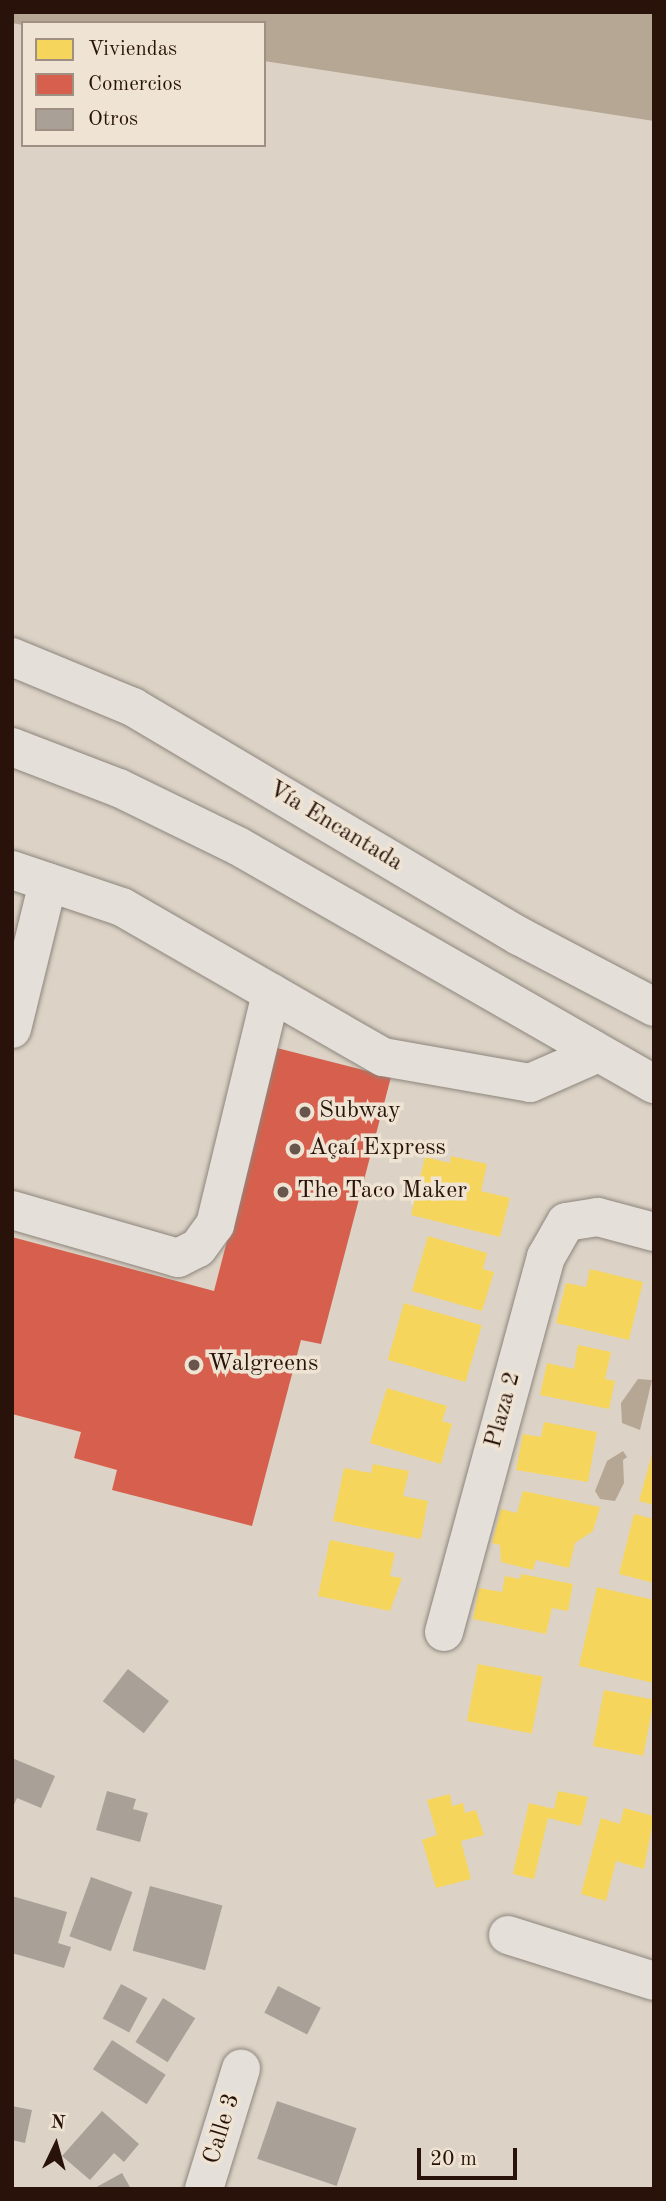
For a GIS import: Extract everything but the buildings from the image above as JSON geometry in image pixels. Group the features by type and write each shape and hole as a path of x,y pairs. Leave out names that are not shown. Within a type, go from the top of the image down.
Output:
{"street":[{"name":"Vía Encantada","path":"12,657 133,708 519,936 654,1007"},
{"path":"12,747 119,788 238,846 596,1054 654,1084"},
{"path":"12,870 122,907 383,1057 530,1083 596,1054"},
{"path":"12,1029 48,882"},
{"path":"12,1210 178,1258 198,1248 215,1225 271,993"},
{"name":"Plaza 2","path":"444,1632 547,1256 566,1222 598,1217 654,1232"},
{"path":"508,1935 654,1981"},
{"name":"Calle 3","path":"204,2189 241,2069"}],"shaded area":[{"path":"12,12 654,14 654,121 266,61 266,21 12,23"},
{"path":"638,1379 652,1380 640,1430 622,1423 621,1403"},
{"path":"623,1451 627,1457 623,1460 624,1483 615,1501 600,1499 595,1491 607,1461"}],"place":[{"name":"Subway","path":"305,1112"},
{"name":"Açaí Express","path":"295,1149"},
{"name":"The Taco Maker","path":"283,1192"},
{"name":"Walgreens","path":"194,1365"}]}
